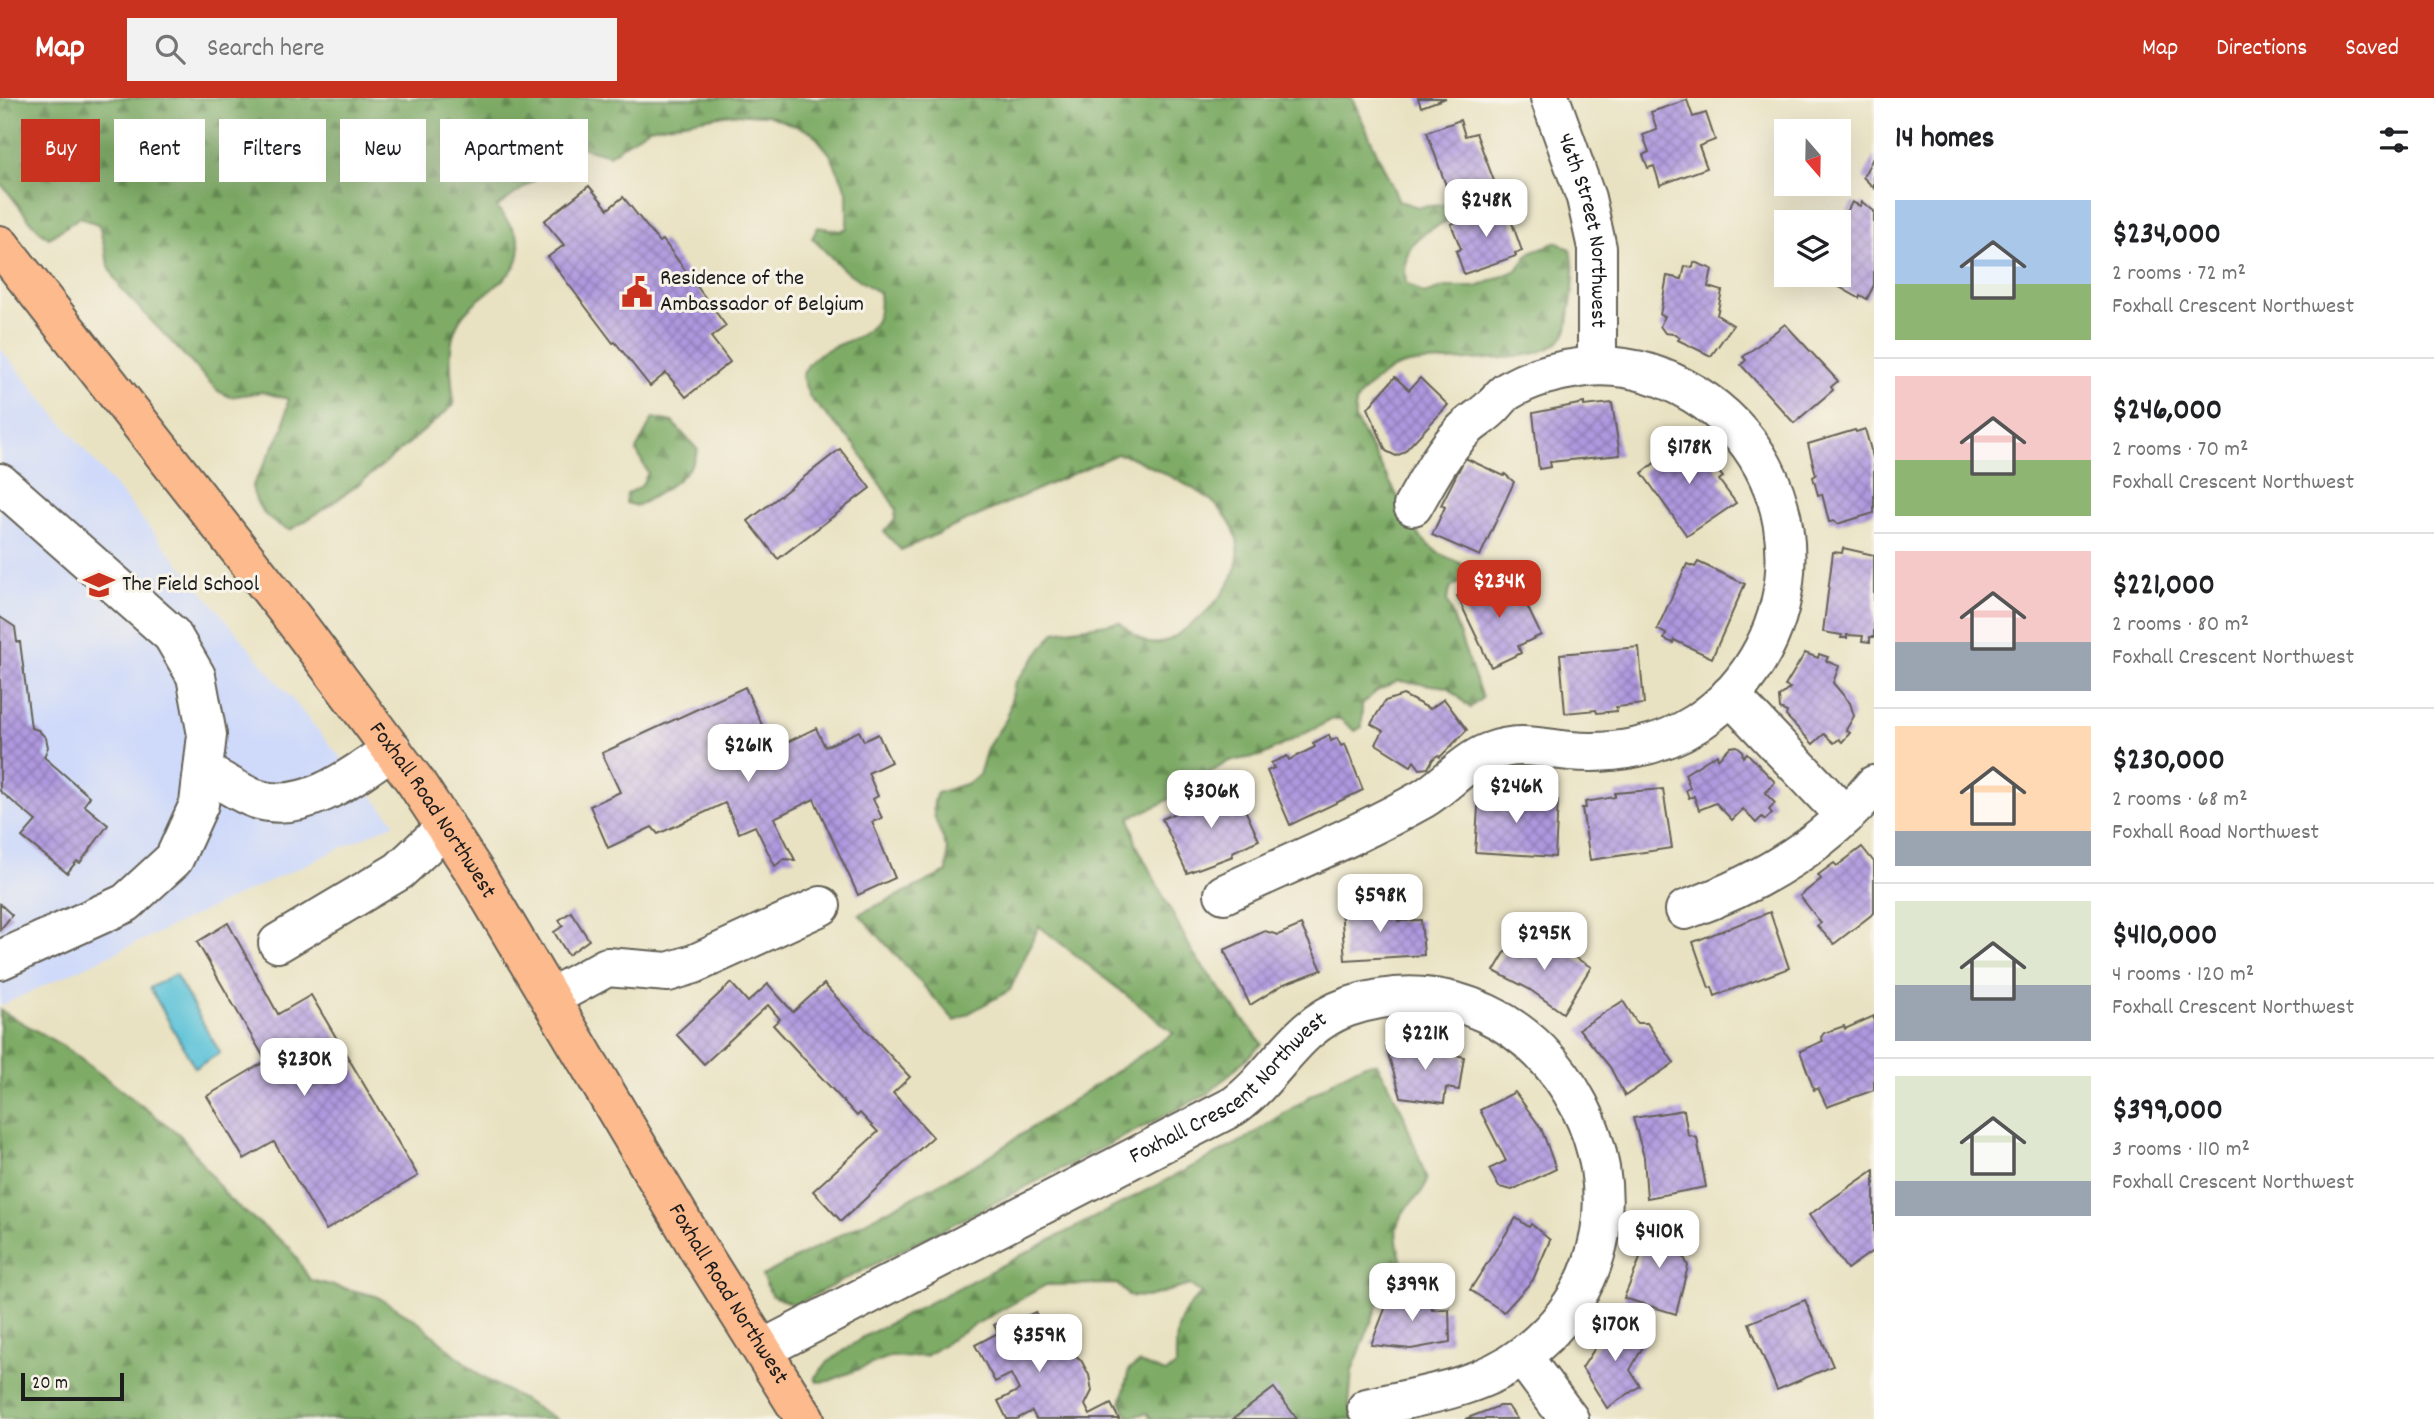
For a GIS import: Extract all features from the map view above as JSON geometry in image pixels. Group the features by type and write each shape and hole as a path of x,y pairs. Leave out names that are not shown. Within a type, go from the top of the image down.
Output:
{"main road":[{"name":"Foxhall Road Northwest","path":"0,245 392,749 446,827 698,1248 805,1419"}],"street":[{"name":"46th Street Northwest","path":"1550,98 1594,228 1600,268 1597,366"},
{"path":"1224,894 1425,798 1486,753 1511,745 1537,745 1595,752 1653,743 1697,723 1730,695 1762,653 1782,599 1786,565 1785,533 1773,488 1745,440 1702,399 1656,375 1631,368 1597,366 1550,373 1505,392 1492,407 1464,430 1447,450 1413,506"},
{"path":"0,483 172,635 196,676 207,735 200,804 174,859 126,903 0,960"},
{"path":"1730,695 1845,816"},
{"path":"203,772 256,800 300,801 346,782 392,749"},
{"path":"1685,910 1771,872 1807,849 1845,816 1874,785"},
{"path":"278,943 399,872 446,827"},
{"path":"550,998 607,967 668,972 694,964 821,906"},
{"name":"Foxhall Crescent Northwest","path":"763,1349 1234,1106 1249,1095 1299,1036 1330,1014 1365,1002 1402,997 1440,1000 1469,1008 1518,1034 1564,1079 1592,1132 1604,1187 1601,1224 1594,1258 1573,1303 1522,1356 1474,1382 1367,1408"},
{"path":"1522,1356 1569,1419"}],"shaded area":[{"name":"The Field School","path":"0,348 395,823 0,1006"}],"green space":[{"path":"0,98 1352,98 1399,201 1418,207 1451,204 1457,211 1455,217 1423,234 1410,248 1406,257 1406,283 1424,294 1445,287 1477,287 1517,270 1530,252 1557,242 1570,249 1574,271 1568,325 1565,334 1554,346 1513,357 1435,361 1395,368 1364,391 1355,407 1355,419 1420,537 1438,553 1466,566 1467,579 1451,587 1447,600 1482,698 1470,708 1448,687 1398,681 1377,691 1362,704 1362,727 1355,731 1340,719 1333,719 1261,756 1229,761 1159,805 1130,817 1136,844 1194,955 1262,1044 1209,1093 795,1305 772,1296 762,1276 980,1162 1174,1033 1039,926 1010,990 955,1021 859,914 947,872 947,849 934,814 937,793 968,783 979,775 987,748 1007,718 1015,683 1055,632 1119,622 1146,642 1161,643 1175,637 1203,614 1228,586 1238,554 1236,537 1228,520 1214,503 1198,491 1129,456 1117,454 901,550 884,532 895,519 896,509 855,445 810,398 802,377 810,362 822,353 863,334 873,325 879,312 879,293 844,270 812,238 818,227 840,231 847,228 847,191 830,154 812,132 767,115 731,114 649,128 609,155 588,149 588,119 440,119 440,182 532,182 497,207 518,238 516,265 474,303 457,325 451,354 454,405 355,487 290,530 275,523 265,514 252,487 284,427 288,399 262,392 230,397 218,391 121,289 109,267 99,225 80,217 49,238 35,226 0,183"},
{"path":"653,418 672,422 698,450 682,476 665,490 637,506 626,503 627,494 641,486 648,473 636,450"},
{"path":"0,1010 65,1047 180,1135 230,1200 290,1248 310,1280 376,1296 416,1320 479,1375 556,1419 0,1419"},
{"path":"1377,1063 1402,1111 1427,1180 1421,1193 1399,1219 1396,1234 1404,1271 1383,1292 1352,1371 1349,1405 1355,1419 1151,1419 1147,1413 1129,1417 1121,1404 1129,1369 1140,1363 1165,1373 1176,1366 1179,1326 1186,1310 1201,1293 1190,1285 1147,1297 1129,1296 1117,1284 1046,1285 962,1332 926,1356 889,1357 829,1381 817,1382 815,1377 827,1363 863,1337 1244,1140 1339,1077 1365,1064"}],"water":[{"path":"175,974 220,1053 195,1068 150,988"}],"building":[{"path":"1418,98 1446,98 1421,107"},
{"path":"1687,100 1693,117 1706,113 1715,140 1699,146 1707,168 1660,185 1654,166 1648,168 1643,155 1649,152 1643,135 1657,130 1651,112"},
{"path":"1460,120 1465,136 1476,133 1494,181 1450,197 1427,132"},
{"path":"1874,156 1874,188 1863,177"},
{"name":"Residence of the Ambassador of Belgium","path":"589,186 608,209 623,197 659,242 663,240 726,326 711,337 730,362 686,397 666,373 650,386 615,342 613,343 548,257 564,245 544,221"},
{"path":"1852,202 1860,206 1862,202 1874,211 1874,285 1867,299 1860,295 1859,298 1839,287 1851,287 1851,210 1848,210"},
{"path":"1497,204 1498,209 1506,206 1522,251 1515,253 1516,256 1464,274 1456,251 1461,249 1451,224"},
{"path":"1694,262 1712,269 1708,287 1722,291 1717,315 1733,325 1711,356 1678,340 1680,337 1665,333 1660,326 1665,316 1660,315 1667,276 1682,279 1685,266 1693,267"},
{"path":"1785,324 1838,381 1831,387 1833,390 1794,423 1741,365 1746,360 1743,357"},
{"path":"1395,377 1409,390 1420,378 1448,405 1403,453 1396,456 1386,451 1368,408"},
{"path":"1584,403 1584,406 1612,403 1620,455 1550,462 1551,467 1539,469 1533,413"},
{"path":"1865,429 1874,461 1874,513 1837,524 1835,521 1829,522 1822,494 1818,495 1813,477 1816,475 1808,444"},
{"path":"1688,436 1723,477 1719,480 1736,503 1687,536 1642,473"},
{"path":"840,449 870,488 778,559 748,521"},
{"path":"1465,458 1504,476 1505,474 1514,482 1480,556 1432,535 1445,507 1441,505"},
{"path":"1843,548 1874,555 1874,637 1870,637 1870,642 1862,641 1863,636 1847,635 1847,638 1841,638 1842,635 1823,632 1833,552 1842,553"},
{"path":"1698,562 1745,584 1712,658 1674,640 1673,643 1664,639 1666,634 1657,629 1687,564 1695,567"},
{"path":"1514,579 1541,635 1518,646 1521,653 1491,667 1457,596 1488,581 1492,590"},
{"path":"0,617 15,627 17,642 20,642 31,728 38,730 46,738 48,747 44,757 90,797 84,805 108,825 80,863 77,861 67,873 22,837 36,821 0,791"},
{"path":"1639,647 1644,704 1616,707 1617,711 1565,713 1560,654"},
{"path":"1805,653 1818,658 1819,654 1828,657 1826,661 1839,666 1833,683 1850,703 1854,716 1846,730 1850,733 1842,742 1839,739 1834,743 1824,734 1813,744 1786,716 1787,712 1780,709 1779,697 1790,688 1785,686"},
{"path":"745,687 763,727 751,733 761,755 816,728 825,747 859,731 864,741 878,734 891,762 868,773 878,796 873,799 882,818 872,822 895,878 858,895 814,799 774,818 795,860 784,859 775,866 755,826 739,833 725,803 658,834 652,827 608,848 590,806 620,792 602,753"},
{"path":"1403,695 1430,709 1444,699 1467,730 1440,757 1438,755 1433,759 1428,768 1420,769 1414,761 1411,766 1376,744 1383,731 1371,724 1385,701"},
{"path":"1329,735 1331,741 1337,738 1341,746 1345,744 1363,790 1290,825 1267,771 1274,768 1271,763 1287,756 1289,760 1315,747 1313,743"},
{"path":"1737,746 1742,750 1743,757 1747,753 1775,782 1765,793 1775,803 1769,810 1772,813 1765,820 1762,817 1756,823 1743,809 1732,820 1716,803 1699,810 1694,796 1689,798 1686,790 1690,788 1685,774 1717,754 1718,759 1730,747"},
{"path":"1234,786 1259,840 1232,852 1233,856 1187,873 1162,819"},
{"path":"1663,789 1672,848 1590,860 1582,808 1586,808 1585,802 1615,797 1615,793"},
{"path":"1506,790 1527,792 1527,798 1558,800 1555,857 1475,852 1479,792 1506,795"},
{"path":"1862,847 1874,862 1874,913 1834,944 1817,926 1821,923 1800,896 1821,879 1818,875 1834,863 1837,866"},
{"path":"0,904 12,915 0,930"},
{"path":"1388,905 1396,910 1398,921 1421,920 1424,955 1345,960 1341,909"},
{"path":"571,912 589,940 568,955 554,932 563,926 559,920"},
{"path":"1770,912 1789,968 1715,996 1712,987 1709,988 1693,942"},
{"path":"228,923 278,1014 311,995 418,1176 326,1230 274,1142 244,1159 207,1096 266,1061 197,942"},
{"path":"1301,925 1322,970 1284,984 1250,1005 1224,950 1265,931 1278,935"},
{"path":"1513,939 1533,952 1541,943 1548,942 1591,967 1563,1013 1529,989 1494,971"},
{"path":"731,983 748,1002 768,984 793,1012 824,984 910,1077 893,1093 933,1137 841,1221 813,1191 878,1132 860,1113 857,1116 773,1025 780,1019 768,1005 704,1064 676,1034"},
{"path":"1623,1001 1637,1023 1647,1023 1674,1063 1625,1096 1610,1067 1579,1029"},
{"path":"1874,1016 1874,1090 1827,1107 1818,1088 1814,1090 1800,1051 1823,1041 1821,1037 1824,1033 1844,1026 1845,1029"},
{"path":"1386,1047 1426,1047 1464,1057 1459,1090 1446,1088 1444,1103 1401,1097"},
{"path":"1515,1092 1541,1128 1556,1169 1512,1190 1499,1187 1489,1169 1506,1161 1480,1110"},
{"path":"1684,1110 1688,1135 1697,1138 1706,1187 1647,1198 1644,1157 1633,1118"},
{"path":"1874,1170 1874,1250 1847,1269 1809,1215"},
{"path":"1516,1218 1529,1227 1531,1224 1550,1240 1533,1280 1504,1312 1470,1290"},
{"path":"1647,1221 1682,1230 1676,1254 1684,1257 1688,1266 1676,1314 1624,1298 1639,1261"},
{"path":"1431,1294 1432,1310 1449,1309 1450,1342 1411,1349 1371,1345 1390,1296"},
{"path":"1805,1300 1833,1366 1777,1390 1749,1323"},
{"path":"1035,1312 1053,1347 1069,1350 1081,1360 1089,1375 1092,1391 1085,1405 1090,1415 1111,1404 1119,1419 1036,1419 1032,1411 1017,1419 1007,1419 998,1401 1019,1390 1011,1374 995,1382 975,1345 998,1333 994,1325 1006,1319 1009,1325"},
{"path":"1614,1319 1648,1338 1630,1370 1640,1386 1607,1408 1582,1368"},
{"path":"1274,1388 1297,1419 1233,1419"},
{"path":"1499,1406 1508,1406 1517,1419 1465,1419"}],"place":[{"name":"Residence of the Ambassador of Belgium","path":"637,292"},
{"name":"The Field School","path":"99,585"}]}
